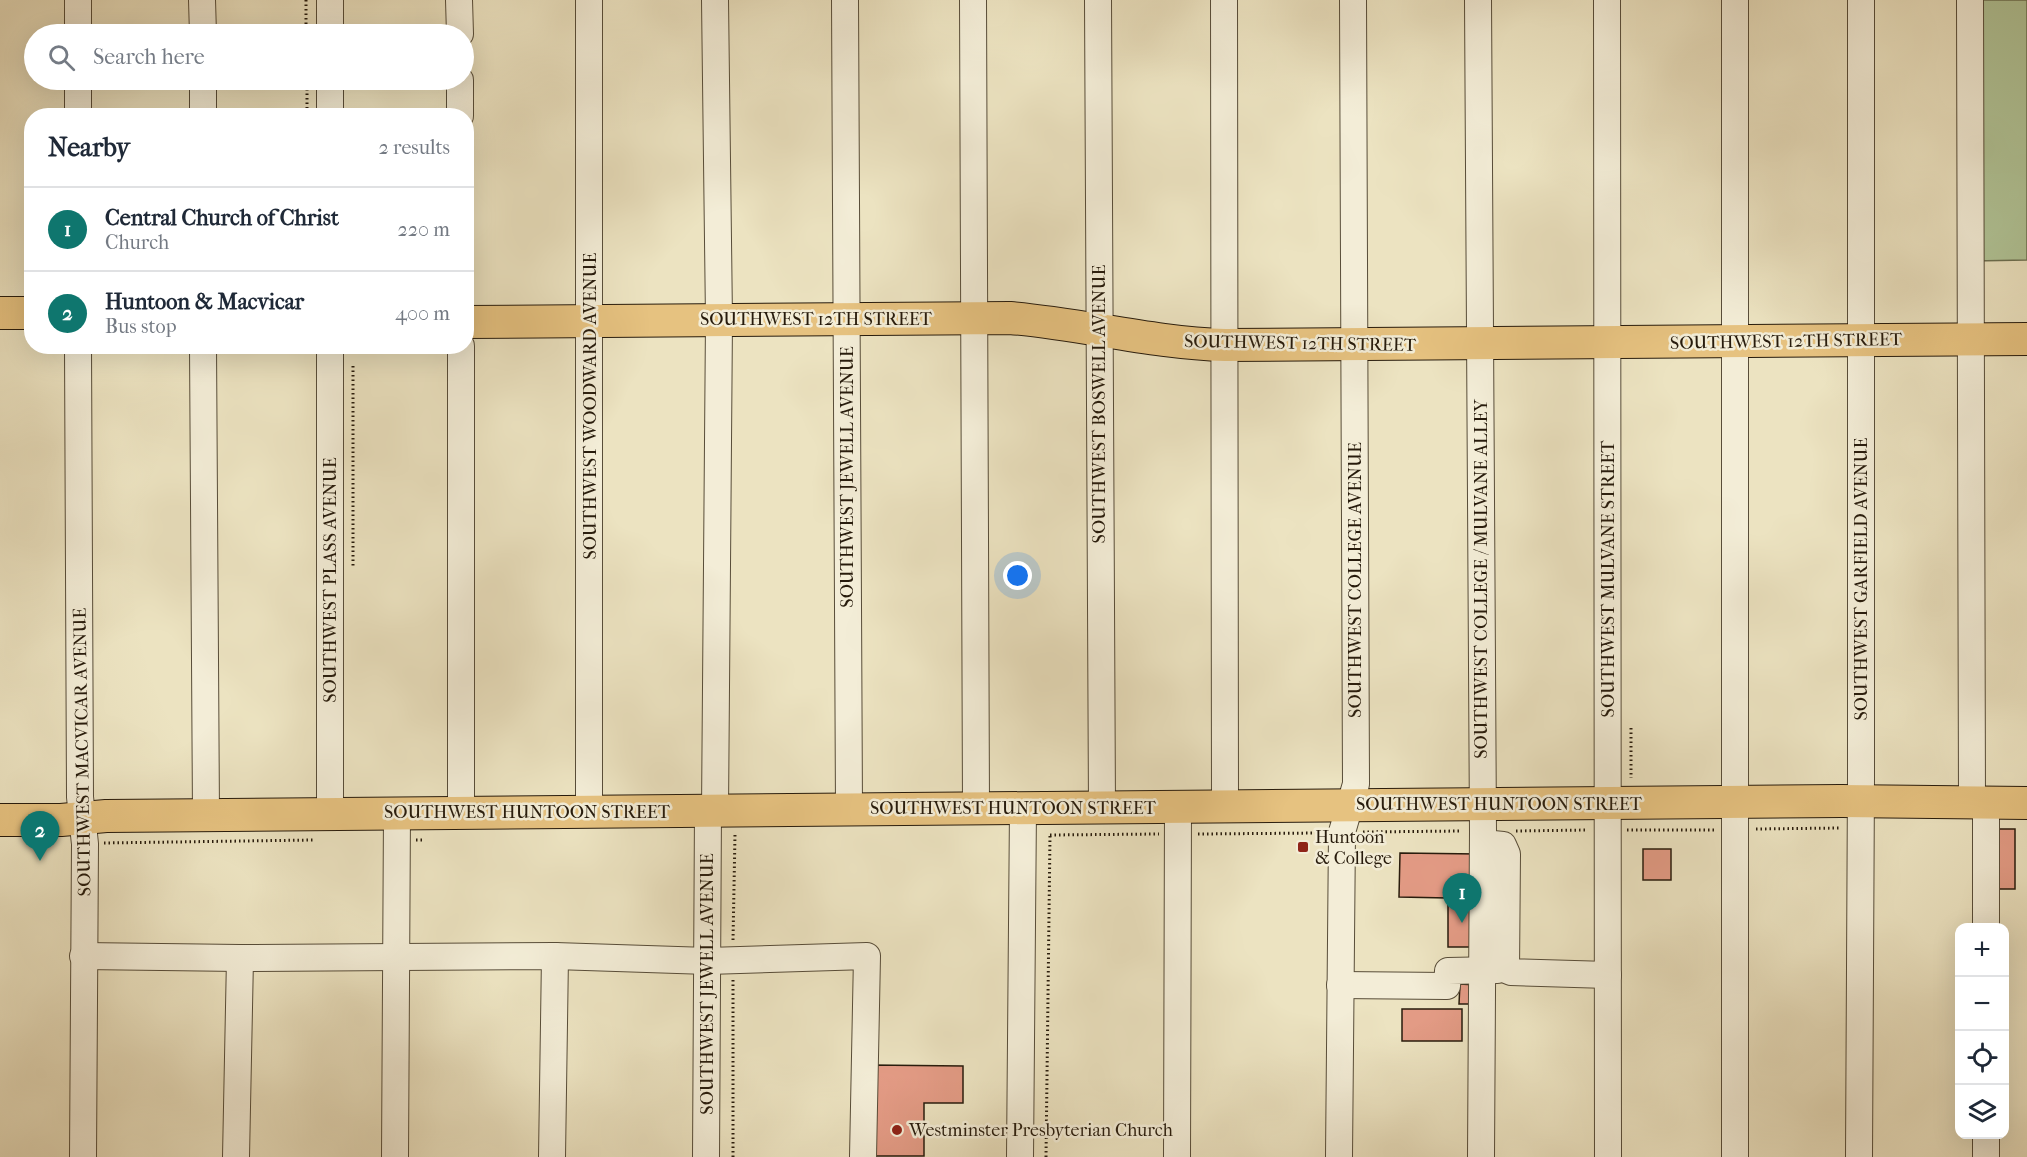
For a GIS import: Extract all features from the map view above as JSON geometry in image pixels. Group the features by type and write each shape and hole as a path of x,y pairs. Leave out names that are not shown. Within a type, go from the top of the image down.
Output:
{"main road":[{"path":"0,313 24,313"},
{"name":"SOUTHWEST 12TH STREET","path":"474,322 974,318 1031,320 1184,343 1225,345 1354,346 2027,339"},
{"name":"SOUTHWEST HUNTOON STREET","path":"0,820 84,831 206,815 326,827 397,826 460,812 589,812 719,818 849,809 1861,802 2027,803"}],"street":[{"path":"78,0 78,24"},
{"path":"202,0 202,24"},
{"path":"330,0 330,24"},
{"path":"459,0 460,24"},
{"name":"SOUTHWEST WOODWARD AVENUE","path":"589,0 589,812"},
{"name":"SOUTHWEST JEWELL AVENUE","path":"706,1157 720,961 715,0"},
{"name":"SOUTHWEST JEWELL AVENUE","path":"845,0 849,809"},
{"path":"973,0 976,808"},
{"name":"SOUTHWEST BOSWELL AVENUE","path":"1098,0 1102,808"},
{"path":"1224,0 1225,806"},
{"name":"SOUTHWEST COLLEGE AVENUE","path":"1339,1157 1342,832 1356,784 1353,0"},
{"name":"SOUTHWEST COLLEGE / MULVANE ALLEY","path":"1478,0 1482,843 1494,970 1481,1157"},
{"name":"SOUTHWEST MULVANE STREET","path":"1607,0 1608,1157"},
{"path":"1735,0 1735,1157"},
{"name":"SOUTHWEST GARFIELD AVENUE","path":"1859,1157 1861,0"},
{"path":"1970,0 1971,339 1979,803 1986,923"},
{"path":"78,90 78,108"},
{"path":"203,90 203,108"},
{"path":"330,90 330,108"},
{"path":"460,90 460,108"},
{"name":"SOUTHWEST MACVICAR AVENUE","path":"78,354 80,796 84,831 83,1157"},
{"path":"203,354 206,815"},
{"name":"SOUTHWEST PLASS AVENUE","path":"326,827 330,354"},
{"path":"460,812 461,354"},
{"path":"1177,1157 1178,807"},
{"path":"1020,1157 1036,808"},
{"path":"395,1157 397,826"},
{"path":"83,956 240,958 555,956 720,961 867,957 863,1157"},
{"path":"552,1157 555,956"},
{"path":"236,1157 240,958"},
{"path":"1340,986 1447,986 1449,970 1608,975"},
{"path":"1986,1139 1986,1157"}],"path":[{"path":"306,0 306,24"},
{"path":"307,90 307,108"},
{"path":"1036,808 1046,1157"},
{"path":"719,818 720,961 733,1157"},
{"path":"397,826 423,840"},
{"path":"84,831 326,827"}],"green space":[{"path":"1972,0 2027,0 2027,260 1973,261"}],"building":[{"path":"1992,829 2015,829 2015,889 1992,889"},
{"path":"1643,849 1671,849 1671,880 1643,880"},
{"path":"1400,853 1478,854 1475,947 1448,947 1448,898 1399,897"},
{"path":"1460,984 1476,985 1475,1004 1459,1004"},
{"path":"1402,1009 1462,1009 1462,1041 1402,1041"},
{"name":"Westminster Presbyterian Church","path":"870,1065 963,1066 963,1103 924,1103 924,1156 870,1156"}],"place":[{"name":"Huntoon & College","path":"1303,847"},
{"name":"Huntoon & Macvicar","path":"40,861"},
{"name":"Central Church of Christ","path":"1462,923"},
{"name":"Westminster Presbyterian Church","path":"897,1130"}]}
